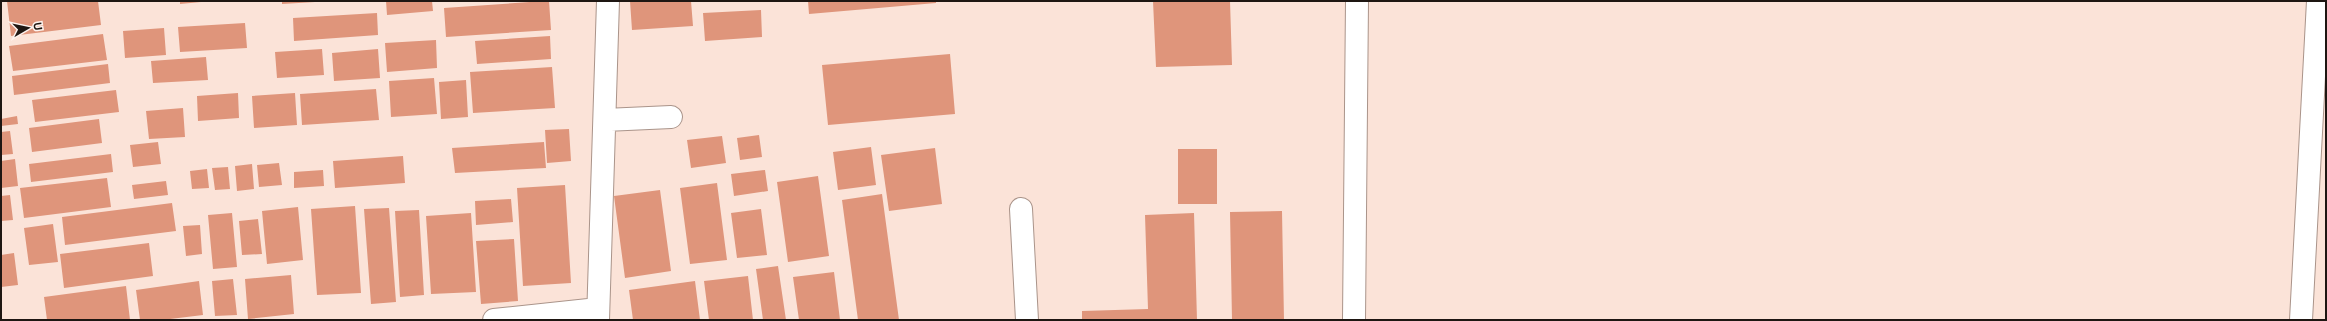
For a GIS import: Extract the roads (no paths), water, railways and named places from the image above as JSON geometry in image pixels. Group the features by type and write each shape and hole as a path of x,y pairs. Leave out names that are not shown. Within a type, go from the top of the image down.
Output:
{"street":[{"path":"494,320 598,315 608,1"},
{"path":"1354,320 1356,1"},
{"path":"2301,320 2318,1"},
{"path":"605,120 672,117"},
{"path":"1021,209 1027,320"}]}
